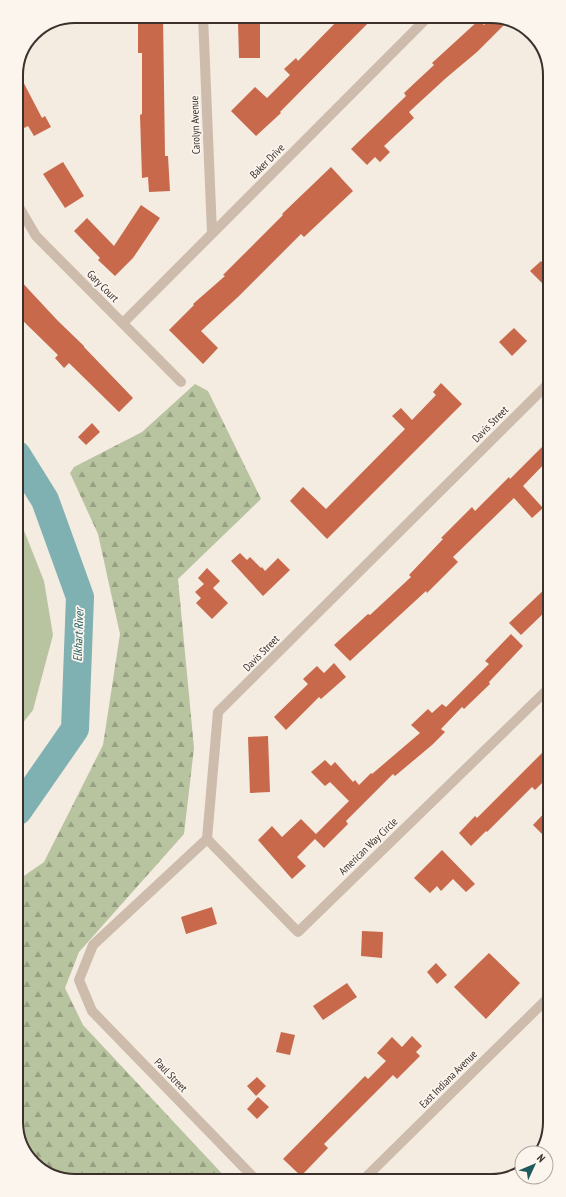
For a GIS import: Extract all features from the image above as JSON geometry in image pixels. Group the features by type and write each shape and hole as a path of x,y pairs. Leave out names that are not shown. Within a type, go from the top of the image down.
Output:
{"street":[{"name":"Carolyn Avenue","path":"203,23 212,233"},
{"name":"Baker Drive","path":"123,323 422,23"},
{"name":"Gary Court","path":"23,214 36,236 181,382"},
{"name":"Davis Street","path":"207,839 218,712 543,389"},
{"name":"American Way Circle","path":"207,839 298,932 543,694"},
{"name":"Paul Street","path":"207,839 93,945 79,980 92,1011 250,1174"},
{"name":"East Indiana Avenue","path":"369,1174 543,1003"}],"green space":[{"path":"195,384 208,391 261,499 178,579 194,748 184,834 79,952 65,988 83,1025 222,1174 65,1173 52,1169 38,1159 30,1148 24,1132 23,877 44,862 103,745 120,634 98,534 70,473 74,467 142,432"},
{"path":"23,528 44,581 53,635 33,710 23,723"}],"building":[{"path":"138,23 163,23 165,156 168,156 170,191 149,192 148,177 142,178 140,115 142,114 142,53 138,53"},
{"path":"238,23 260,23 260,58 239,58"},
{"path":"335,23 368,23 280,112 281,113 256,136 231,111 255,87 267,98 290,75 284,69 296,58 298,61"},
{"path":"476,23 482,23 484,25 486,23 494,23 504,25 477,52 409,112 414,118 384,146 390,152 380,162 375,157 367,165 351,149 406,96 404,93 434,65 432,63"},
{"path":"23,82 42,118 45,116 51,127 34,136 28,126 23,128"},
{"path":"63,162 84,196 65,208 43,174"},
{"path":"331,167 353,191 304,237 301,234 239,296 201,331 218,348 203,364 169,330 194,305 193,304 225,276 223,275 283,215 282,214"},
{"path":"141,205 160,218 133,258 115,276 98,260 100,258 74,231 87,218 114,246"},
{"path":"541,261 543,263 543,284 530,271"},
{"path":"23,283 133,398 119,412 69,363 64,368 55,358 58,355 23,321"},
{"path":"514,328 527,341 512,356 499,342"},
{"path":"441,383 462,404 327,539 290,501 303,487 326,509 405,429 392,416 401,408 412,420 436,395 433,392"},
{"path":"92,423 100,432 86,445 78,437"},
{"path":"543,446 543,465 523,486 543,508 532,518 514,498 453,557 458,562 427,593 426,591 350,661 334,645 368,614 370,615 411,577 409,575 443,539 441,538 472,507 475,511 509,477 510,479"},
{"path":"240,553 247,560 250,557 265,571 278,558 290,570 263,596 231,561"},
{"path":"207,568 220,581 213,588 228,603 212,619 196,603 201,598 195,592 204,584 198,578"},
{"path":"543,591 543,614 521,635 509,623"},
{"path":"511,634 523,646 489,682 490,684 464,709 462,707 441,729 445,732 432,745 395,776 393,774 346,821 348,824 324,848 315,839 297,857 306,866 292,879 258,840 272,826 282,837 301,819 316,834 349,801 330,782 325,786 311,772 325,760 331,766 335,762 353,782 355,780 359,785 371,773 372,774 420,733 411,725 428,709 432,713 442,704 446,707 489,664 485,661"},
{"path":"334,663 346,677 321,699 319,697 286,730 274,717 308,684 303,679 317,666 324,673"},
{"path":"268,736 270,792 250,793 248,737"},
{"path":"543,752 543,782 535,790 532,787 471,846 459,833 475,816 477,818"},
{"path":"543,814 543,835 533,825"},
{"path":"442,850 475,884 466,892 453,879 441,891 437,886 430,893 414,878"},
{"path":"212,907 217,924 186,934 181,917"},
{"path":"362,931 383,932 382,958 361,956"},
{"path":"489,953 520,983 486,1019 454,987"},
{"path":"436,963 447,975 437,984 427,972"},
{"path":"347,983 357,997 323,1020 313,1006"},
{"path":"281,1032 295,1035 290,1055 276,1052"},
{"path":"412,1036 422,1046 416,1052 420,1056 397,1079 393,1075 324,1144 328,1148 303,1174 299,1174 283,1159 365,1076 368,1079 386,1061 377,1053 392,1037 402,1047"},
{"path":"257,1077 266,1086 256,1096 247,1086"},
{"path":"258,1097 269,1107 257,1119 247,1109"}],"waterway":[{"name":"Elkhart River","path":"23,465 45,500 80,597 75,729 23,804"}]}
